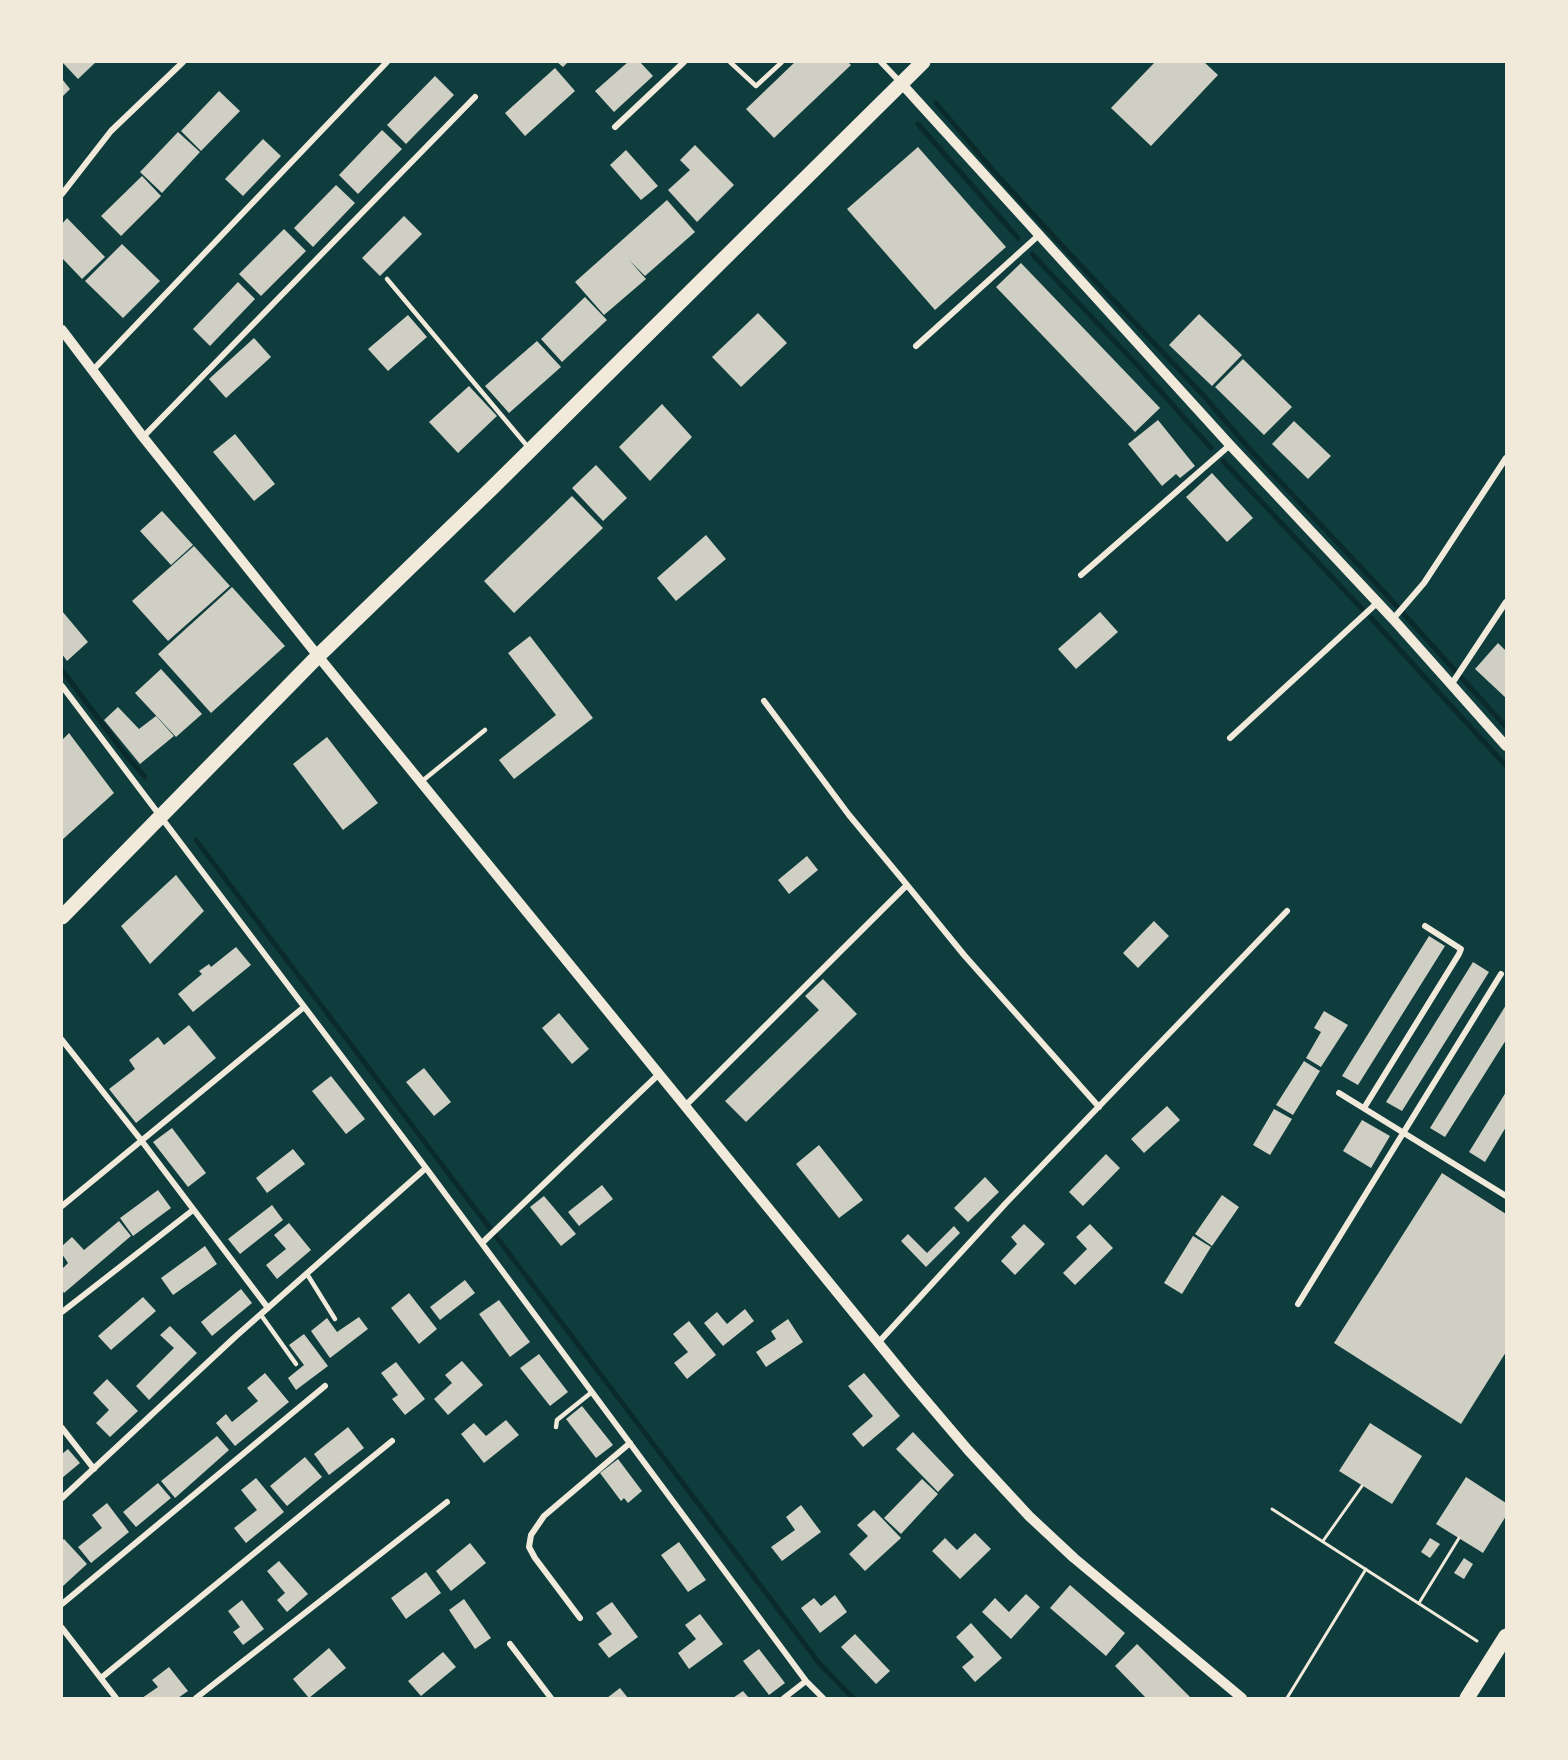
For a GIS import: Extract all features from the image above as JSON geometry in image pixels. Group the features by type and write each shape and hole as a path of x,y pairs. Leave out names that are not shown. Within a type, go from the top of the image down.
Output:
{"main road":[{"path":"62,917 318,656 923,62"},
{"path":"1467,1698 1506,1636"}],"street":[{"path":"62,194 111,130 183,62"},
{"path":"93,370 387,62"},
{"path":"615,127 684,62"},
{"path":"881,62 1230,446 1377,603 1395,617 1454,681 1506,746"},
{"path":"143,437 475,97"},
{"path":"916,346 1039,235"},
{"path":"62,330 143,437 318,656 878,1343 968,1450 1029,1516 1074,1558 1242,1698"},
{"path":"1081,575 1230,446"},
{"path":"1395,617 1450,546 1506,458"},
{"path":"1454,681 1506,602"},
{"path":"1230,738 1377,603"},
{"path":"62,686 426,1168 806,1682 823,1698"},
{"path":"764,701 849,815 964,955 1099,1107"},
{"path":"685,1106 907,885"},
{"path":"878,1343 1006,1203 1215,983 1287,911"},
{"path":"1364,1108 1461,949 1425,926"},
{"path":"1298,1304 1500,974"},
{"path":"62,1206 304,1007"},
{"path":"62,1040 268,1308"},
{"path":"482,1243 659,1074"},
{"path":"1340,1093 1506,1196"},
{"path":"62,1498 268,1308 426,1168"},
{"path":"62,1312 193,1210"},
{"path":"62,1604 326,1386"},
{"path":"62,1428 94,1468"},
{"path":"101,1678 392,1441"},
{"path":"580,1618 535,1557 530,1547 531,1535 544,1516 630,1443"},
{"path":"196,1698 447,1502"},
{"path":"62,1628 116,1698"},
{"path":"510,1644 551,1698"},
{"path":"784,1698 806,1682"}],"lane":[{"path":"730,62 756,86 782,62"},
{"path":"387,279 530,450"},
{"path":"421,782 484,730"},
{"path":"307,1274 335,1319"},
{"path":"261,1315 296,1364"},
{"path":"556,1427 557,1420 592,1392"}],"path":[{"path":"1323,1541 1362,1486"},
{"path":"1272,1509 1477,1641"},
{"path":"1419,1604 1458,1538"},
{"path":"1287,1698 1366,1569"}],"building":[{"path":"62,62 96,62 78,79"},
{"path":"557,62 568,62 563,67"},
{"path":"628,62 640,62 653,76 614,112 595,91"},
{"path":"795,62 848,62 851,65 774,138 746,109"},
{"path":"1155,62 1204,62 1218,75 1151,146 1111,108"},
{"path":"555,68 575,91 525,136 505,113"},
{"path":"435,76 454,95 406,144 387,125"},
{"path":"62,79 70,89 62,97"},
{"path":"219,91 240,111 201,151 181,131"},
{"path":"382,130 402,149 358,194 339,175"},
{"path":"178,132 200,152 162,193 140,172"},
{"path":"263,139 281,156 243,196 225,179"},
{"path":"695,145 734,185 697,222 668,190 690,170 680,160"},
{"path":"918,147 1006,247 935,310 847,209"},
{"path":"626,150 658,186 641,200 610,165"},
{"path":"142,176 161,196 121,236 101,216"},
{"path":"336,185 355,203 313,247 294,228"},
{"path":"667,200 695,232 645,276 629,260 646,279 604,315 575,282"},
{"path":"404,216 422,234 380,276 362,258"},
{"path":"67,218 105,257 82,279 62,258 62,224"},
{"path":"284,229 306,251 261,296 239,274"},
{"path":"122,244 160,281 123,318 85,281"},
{"path":"1021,263 1160,408 1135,432 996,287"},
{"path":"238,282 255,299 210,346 193,329"},
{"path":"585,297 607,320 562,362 541,339"},
{"path":"758,313 787,343 741,387 712,357"},
{"path":"1199,314 1242,355 1212,386 1169,345"},
{"path":"408,315 427,337 388,371 368,349"},
{"path":"254,338 271,357 226,398 209,379"},
{"path":"537,341 561,367 509,413 485,386"},
{"path":"1243,359 1292,407 1264,435 1215,387"},
{"path":"469,386 497,416 458,453 429,422"},
{"path":"662,404 692,437 650,481 619,447"},
{"path":"1158,420 1195,466 1180,478 1176,474 1162,486 1128,444"},
{"path":"1294,421 1331,456 1308,479 1272,444"},
{"path":"235,434 275,484 254,501 213,452"},
{"path":"596,465 627,498 603,521 572,488"},
{"path":"1212,473 1253,518 1227,542 1186,497"},
{"path":"572,496 603,528 514,613 484,581"},
{"path":"162,511 193,545 171,565 140,531"},
{"path":"706,535 726,559 676,601 657,578"},
{"path":"194,546 230,586 168,641 132,601"},
{"path":"232,587 285,646 211,713 158,654"},
{"path":"62,611 88,642 67,661 62,654"},
{"path":"1100,612 1118,632 1076,669 1058,649"},
{"path":"530,636 593,718 514,779 499,760 556,715 508,653"},
{"path":"1498,643 1506,651 1506,698 1475,669"},
{"path":"161,669 202,714 176,737 135,693"},
{"path":"118,707 139,729 156,716 174,736 140,764 104,720"},
{"path":"69,733 114,793 62,840 62,740"},
{"path":"327,737 378,803 343,830 293,764"},
{"path":"807,856 818,870 789,894 778,880"},
{"path":"176,875 204,911 150,964 121,926"},
{"path":"1154,921 1169,936 1138,968 1123,953"},
{"path":"1429,936 1445,946 1358,1085 1342,1076"},
{"path":"236,947 251,965 193,1012 178,994 202,974 199,971 209,964 211,967"},
{"path":"1473,962 1489,972 1402,1111 1386,1102"},
{"path":"823,979 857,1014 746,1122 725,1101 819,1010 805,996"},
{"path":"1506,1005 1506,1040 1445,1137 1430,1128"},
{"path":"1324,1011 1348,1025 1321,1067 1306,1058 1321,1032 1314,1028"},
{"path":"559,1013 589,1049 572,1064 542,1028"},
{"path":"189,1025 216,1058 136,1123 109,1089 135,1069 129,1060 158,1037 164,1045"},
{"path":"1304,1061 1320,1071 1293,1115 1276,1105"},
{"path":"424,1068 451,1102 434,1116 406,1082"},
{"path":"331,1076 365,1119 346,1134 312,1091"},
{"path":"1506,1092 1506,1127 1485,1162 1469,1152"},
{"path":"1167,1106 1180,1120 1144,1153 1131,1139"},
{"path":"1274,1109 1292,1119 1270,1155 1253,1145"},
{"path":"1362,1120 1390,1136 1371,1168 1343,1151"},
{"path":"172,1128 206,1173 188,1187 153,1142"},
{"path":"819,1145 863,1200 839,1218 796,1164"},
{"path":"293,1149 305,1164 267,1193 256,1178"},
{"path":"1106,1154 1120,1168 1083,1206 1069,1192"},
{"path":"1442,1173 1506,1214 1506,1352 1461,1424 1334,1343"},
{"path":"985,1177 999,1192 968,1222 954,1208"},
{"path":"602,1185 613,1199 579,1226 568,1212"},
{"path":"158,1190 171,1208 133,1236 120,1218"},
{"path":"1222,1195 1239,1207 1212,1246 1195,1234"},
{"path":"544,1196 576,1234 561,1246 530,1207"},
{"path":"272,1205 283,1220 240,1254 228,1239"},
{"path":"119,1221 131,1236 64,1293 62,1269 68,1263 62,1254 62,1246 72,1237 84,1250"},
{"path":"289,1223 311,1250 277,1279 266,1265 286,1249 274,1235"},
{"path":"1024,1224 1045,1244 1015,1275 1001,1261 1017,1244 1011,1237"},
{"path":"1090,1224 1113,1248 1075,1285 1063,1273 1087,1249 1076,1237"},
{"path":"954,1226 960,1233 926,1267 901,1241 908,1234 927,1253"},
{"path":"1193,1236 1211,1247 1182,1294 1164,1283"},
{"path":"205,1246 217,1264 173,1295 161,1278"},
{"path":"465,1280 475,1293 440,1320 430,1307"},
{"path":"241,1289 252,1303 212,1336 201,1322"},
{"path":"409,1293 437,1329 419,1344 391,1308"},
{"path":"143,1297 156,1311 111,1350 98,1336"},
{"path":"499,1300 530,1342 510,1357 479,1314"},
{"path":"745,1309 754,1321 723,1346 704,1323 717,1312 727,1324"},
{"path":"359,1317 368,1329 330,1358 311,1331 327,1318 337,1332"},
{"path":"788,1319 803,1342 766,1367 756,1352 776,1339 771,1331"},
{"path":"689,1321 716,1355 687,1379 674,1363 688,1352 673,1334"},
{"path":"170,1326 197,1353 149,1400 136,1386 174,1348 160,1335"},
{"path":"304,1334 328,1366 296,1390 288,1378 304,1365 289,1345"},
{"path":"539,1354 568,1392 550,1406 520,1368"},
{"path":"462,1361 483,1385 448,1415 434,1399 452,1383 445,1375"},
{"path":"396,1362 425,1399 405,1415 392,1399 398,1395 381,1373"},
{"path":"265,1373 289,1402 235,1446 216,1423 226,1414 232,1422 258,1401 247,1388"},
{"path":"864,1373 900,1416 863,1447 852,1434 873,1416 848,1386"},
{"path":"107,1379 138,1411 110,1437 96,1423 109,1410 93,1393"},
{"path":"582,1406 613,1445 596,1458 566,1419"},
{"path":"506,1420 519,1435 484,1463 461,1434 474,1423 486,1436"},
{"path":"1370,1423 1422,1456 1392,1504 1339,1471"},
{"path":"348,1427 364,1448 329,1475 314,1454"},
{"path":"913,1432 954,1475 938,1492 896,1449"},
{"path":"217,1436 229,1450 175,1498 161,1481"},
{"path":"68,1449 80,1463 62,1478 62,1454"},
{"path":"305,1457 322,1477 287,1506 270,1486"},
{"path":"618,1459 642,1491 628,1503 624,1498 621,1501 600,1473"},
{"path":"1466,1477 1506,1503 1506,1516 1483,1553 1436,1524"},
{"path":"256,1478 284,1512 246,1543 234,1528 257,1510 241,1490"},
{"path":"922,1479 938,1494 901,1534 884,1518"},
{"path":"158,1483 171,1498 136,1527 123,1512"},
{"path":"107,1503 129,1532 91,1563 78,1547 102,1528 92,1515"},
{"path":"801,1505 821,1532 782,1561 771,1547 795,1530 786,1517"},
{"path":"874,1510 901,1538 865,1571 849,1554 868,1536 857,1525"},
{"path":"975,1533 991,1549 960,1579 932,1551 945,1538 957,1550"},
{"path":"1430,1538 1440,1544 1430,1558 1421,1552"},
{"path":"64,1539 87,1564 62,1587 62,1541"},
{"path":"679,1542 706,1580 688,1592 661,1555"},
{"path":"470,1543 486,1563 451,1591 436,1571"},
{"path":"1464,1558 1473,1564 1464,1579 1454,1573"},
{"path":"279,1561 308,1594 287,1612 277,1600 285,1593 267,1571"},
{"path":"426,1572 441,1593 406,1619 391,1598"},
{"path":"1070,1585 1125,1633 1106,1656 1050,1608"},
{"path":"1026,1594 1040,1607 1011,1639 982,1612 995,1598 1009,1612"},
{"path":"835,1595 847,1612 820,1633 801,1608 814,1598 821,1606"},
{"path":"464,1599 491,1638 475,1649 449,1610"},
{"path":"242,1600 264,1629 243,1645 233,1632 240,1627 228,1611"},
{"path":"612,1602 638,1637 609,1658 598,1644 612,1634 596,1613"},
{"path":"700,1614 723,1644 689,1669 678,1653 696,1639 685,1625"},
{"path":"971,1623 1002,1658 975,1682 962,1667 974,1657 956,1637"},
{"path":"855,1634 890,1671 876,1684 841,1647"},
{"path":"1137,1644 1191,1698 1146,1698 1115,1666"},
{"path":"329,1648 346,1668 309,1698 293,1679"},
{"path":"759,1649 785,1683 769,1695 743,1661"},
{"path":"443,1652 456,1667 421,1696 408,1681"},
{"path":"169,1667 188,1691 178,1698 142,1698 158,1687 152,1680"},
{"path":"620,1688 628,1698 607,1698"},
{"path":"743,1691 749,1698 733,1698"}],"waterway":[{"path":"936,103 996,174 1203,395 1255,455 1384,592 1506,727"},
{"path":"918,124 1018,238"},
{"path":"1032,254 1139,367 1211,448"},
{"path":"1223,461 1362,609"},
{"path":"1371,618 1506,766"},
{"path":"62,670 145,777"},
{"path":"196,840 819,1663 853,1698"}]}
